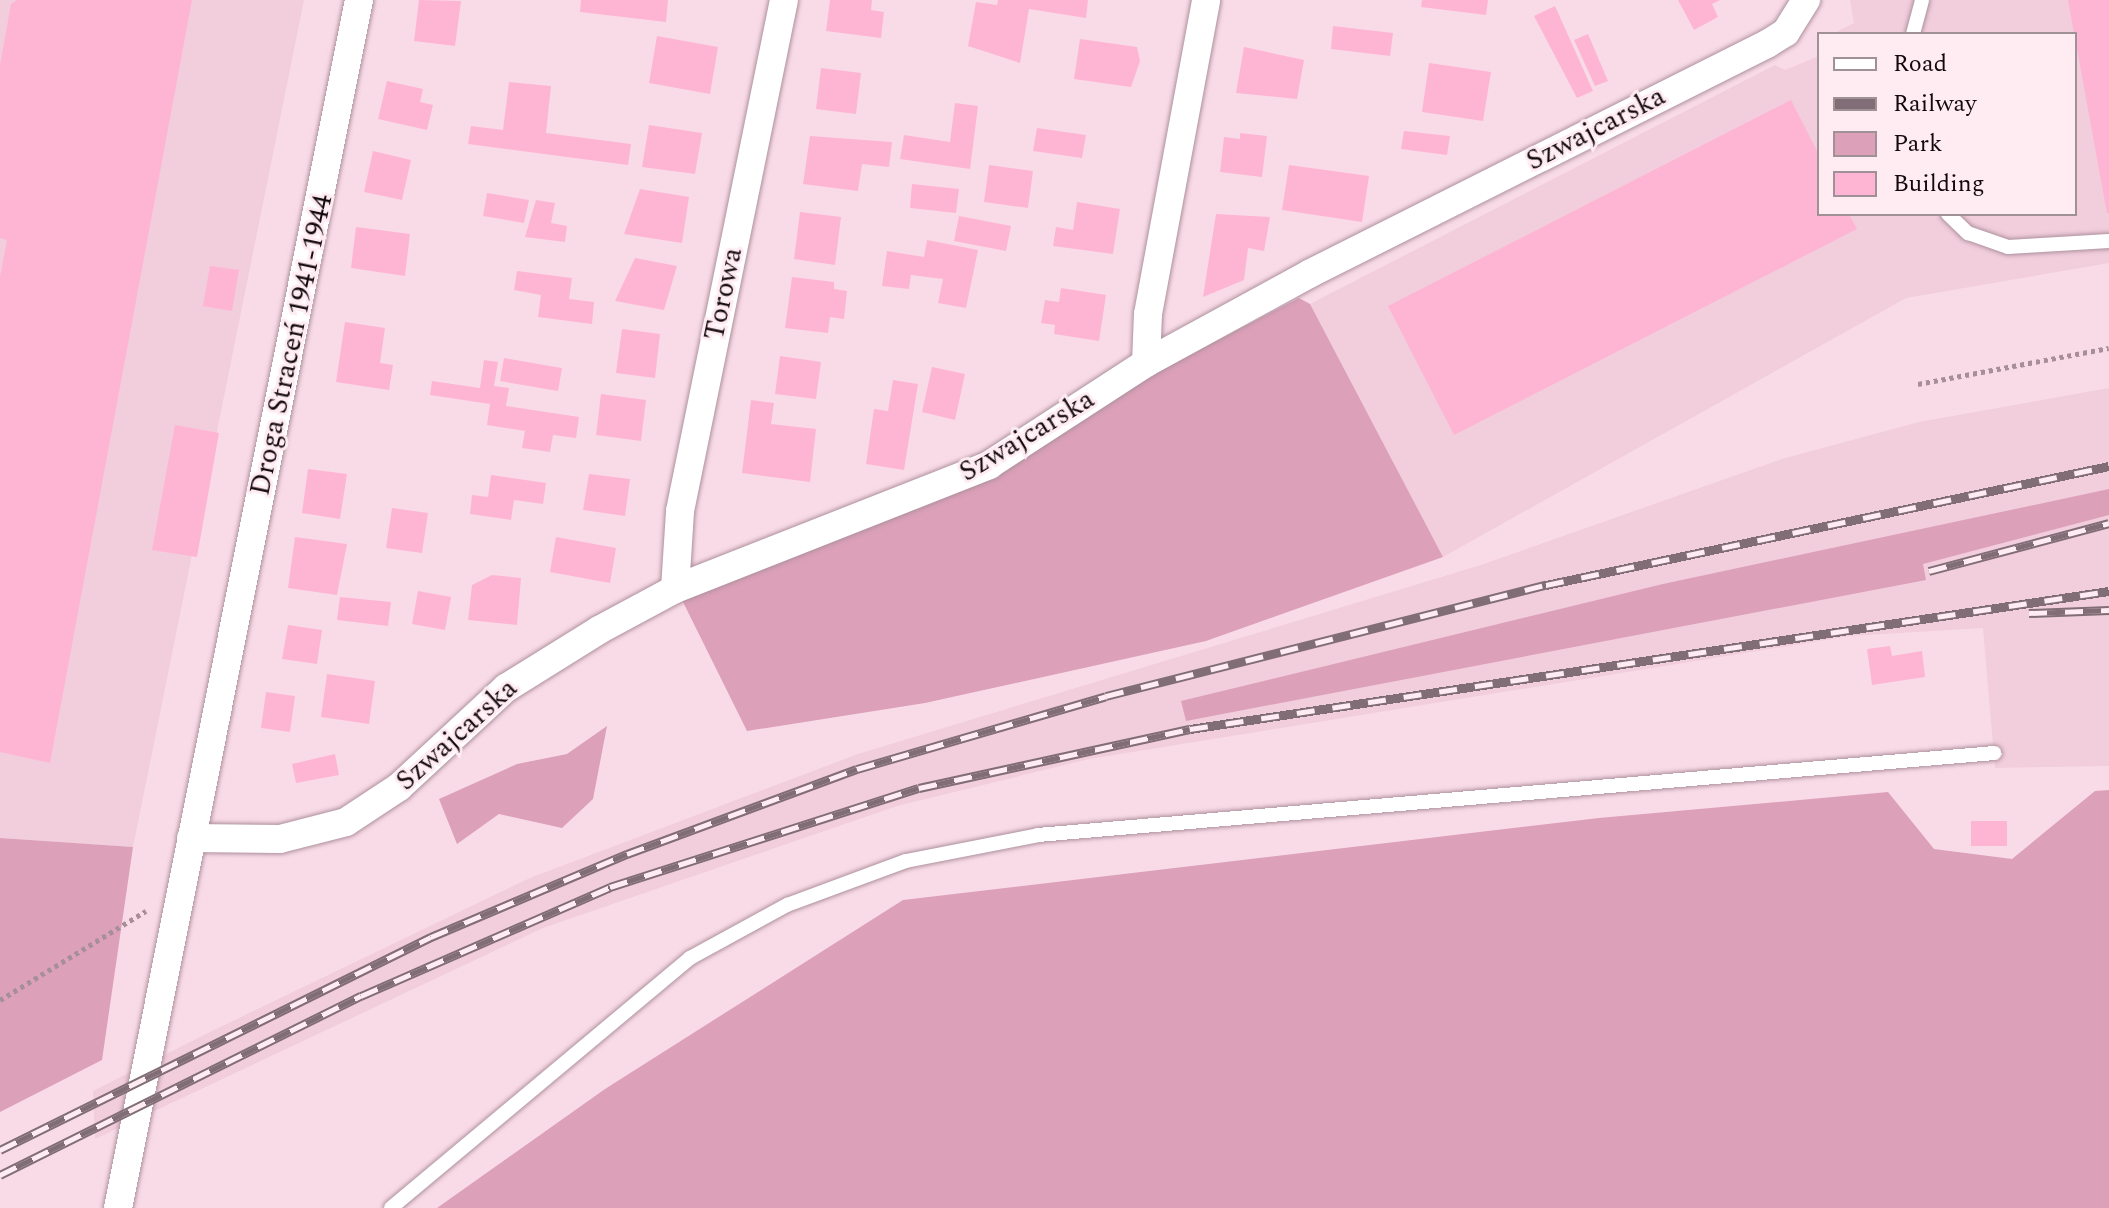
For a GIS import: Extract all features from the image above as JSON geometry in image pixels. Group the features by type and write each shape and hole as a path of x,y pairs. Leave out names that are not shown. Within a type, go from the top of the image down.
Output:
{"street":[{"name":"Droga Straceń 1941-1944","path":"118,1208 359,0"},
{"name":"Torowa","path":"675,589 680,511 784,0"},
{"path":"1146,363 1148,314 1206,0"},
{"name":"Szwajcarska","path":"191,838 280,839 346,822 399,787 506,688 675,589 989,465 1146,363 1767,44 1786,32 1806,0"}],"lane":[{"path":"1914,32 1922,0"},
{"path":"1950,216 1968,233 2008,247 2109,241"},
{"path":"391,1208 614,1016 690,958 787,905 916,858 1038,835 1994,753"}],"path":[{"path":"1918,384 2109,348"},
{"path":"0,1000 181,889"}],"shaded area":[{"path":"0,0 304,0 133,847 0,838"},
{"path":"1850,0 2109,0 2109,263 1906,298 1443,557 1310,304 1775,65 1785,70 1817,57 1817,216 2077,216 2077,32 1837,32 1854,23"},
{"path":"2109,388 2109,766 1995,768 1983,628 1850,636 1089,759 897,806 543,928 95,1139 93,1091 530,878 858,754 1481,565 1782,459 1919,422"}],"green space":[{"path":"1299,298 1310,304 1443,557 1206,641 925,703 747,731 681,598 996,477 1133,384"},
{"path":"2109,489 2109,515 1923,564 1926,580 1186,721 1181,701 1663,584"},
{"path":"607,726 593,799 562,828 499,814 457,844 439,799 517,764 567,754"},
{"path":"2109,790 2109,1208 437,1208 605,1089 903,900 1599,818 1888,792 1934,849 2012,859 2095,791"},
{"path":"0,838 133,847 102,1060 0,1112"}],"building":[{"path":"17,0 192,0 50,763 0,752 0,277 7,240 0,238 0,65 11,4"},
{"path":"419,0 461,1 455,46 414,41"},
{"path":"581,0 668,0 666,22 580,12"},
{"path":"830,0 872,0 871,10 884,12 881,38 826,31"},
{"path":"998,0 1088,0 1086,18 1029,9 1020,63 968,46 976,2 997,5"},
{"path":"1422,0 1488,0 1486,15 1421,7"},
{"path":"1678,0 1720,0 1712,4 1718,17 1694,30"},
{"path":"2068,0 2109,0 2109,213 2077,49 2077,32 2074,32"},
{"path":"1555,6 1593,91 1577,98 1534,16"},
{"path":"1333,26 1393,33 1390,56 1331,49"},
{"path":"1588,34 1608,81 1595,86 1574,40"},
{"path":"657,36 718,47 710,94 649,83"},
{"path":"1080,39 1137,47 1140,61 1131,87 1074,79"},
{"path":"1244,47 1304,60 1297,99 1236,93"},
{"path":"1429,63 1491,72 1483,121 1422,112"},
{"path":"821,68 861,73 856,114 816,109"},
{"path":"387,81 423,89 420,102 433,105 427,130 378,119"},
{"path":"509,82 551,86 546,133 631,144 628,165 468,144 471,126 503,130"},
{"path":"1791,100 1817,151 1817,216 1850,216 1857,229 1454,435 1388,306"},
{"path":"955,103 978,106 970,169 900,159 904,135 950,142"},
{"path":"649,125 702,133 695,174 642,167"},
{"path":"1037,128 1086,135 1082,158 1033,151"},
{"path":"1404,131 1450,136 1447,155 1401,149"},
{"path":"1240,133 1267,136 1262,177 1220,172 1224,137 1240,139"},
{"path":"810,136 892,142 889,167 862,164 858,191 803,184"},
{"path":"373,151 411,160 402,200 364,192"},
{"path":"989,165 1033,171 1028,208 984,202"},
{"path":"1289,165 1369,176 1362,222 1282,210"},
{"path":"912,184 959,189 956,213 910,208"},
{"path":"640,189 689,197 682,243 624,234"},
{"path":"487,193 529,200 524,223 483,216"},
{"path":"536,200 555,203 551,223 567,226 565,242 525,237"},
{"path":"1077,202 1120,209 1113,254 1053,246 1056,227 1073,230"},
{"path":"800,212 841,217 835,265 794,259"},
{"path":"1216,214 1270,217 1264,251 1248,248 1244,280 1203,297"},
{"path":"959,216 1011,226 1006,251 954,241"},
{"path":"356,227 410,234 405,276 351,268"},
{"path":"927,240 978,250 966,308 938,303 943,279 911,275 909,289 882,286 887,251 924,257"},
{"path":"635,258 677,266 664,310 615,301"},
{"path":"210,266 239,270 232,311 203,306"},
{"path":"517,271 572,278 569,299 594,302 592,324 538,317 541,295 514,290"},
{"path":"792,277 834,282 834,289 847,291 844,319 830,317 828,333 785,328"},
{"path":"1061,288 1106,295 1099,341 1054,334 1055,325 1041,323 1045,300 1059,302"},
{"path":"345,322 385,328 380,363 393,365 389,390 336,382"},
{"path":"622,329 660,334 655,378 616,373"},
{"path":"780,356 821,362 816,399 775,394"},
{"path":"504,358 562,368 558,391 500,381"},
{"path":"484,360 498,362 494,386 509,388 506,406 579,417 576,438 553,435 550,452 522,448 525,431 487,425 490,404 430,395 432,381 480,388"},
{"path":"932,367 965,374 955,420 922,412"},
{"path":"893,380 918,384 904,470 866,464 874,409 888,411"},
{"path":"601,394 646,400 641,441 596,435"},
{"path":"751,400 774,403 771,424 816,429 810,482 742,473"},
{"path":"175,425 219,433 197,557 152,550"},
{"path":"308,469 347,474 340,519 302,513"},
{"path":"589,474 630,479 625,516 583,510"},
{"path":"491,475 546,483 543,504 514,500 511,520 470,514 472,495 488,497"},
{"path":"392,508 428,513 422,553 386,548"},
{"path":"295,537 347,544 337,595 288,588"},
{"path":"556,537 616,548 610,583 550,572"},
{"path":"492,575 521,578 517,625 468,620 472,585"},
{"path":"418,591 451,597 445,630 412,624"},
{"path":"340,597 391,602 388,626 337,620"},
{"path":"288,625 322,630 317,664 282,659"},
{"path":"1890,646 1892,656 1922,651 1925,677 1872,685 1867,649"},
{"path":"327,674 375,681 369,724 321,717"},
{"path":"266,692 295,696 290,732 261,728"},
{"path":"335,754 339,775 296,783 292,764"},
{"path":"1971,821 2007,821 2007,846 1971,846"}],"railway":[{"path":"0,1150 431,937 627,854 857,769 1106,696 1546,585 2109,466"},
{"path":"1929,571 2109,523"},
{"path":"0,1175 361,996 610,887 919,788 1190,729 2109,591"},
{"path":"2029,613 2109,610"}]}
